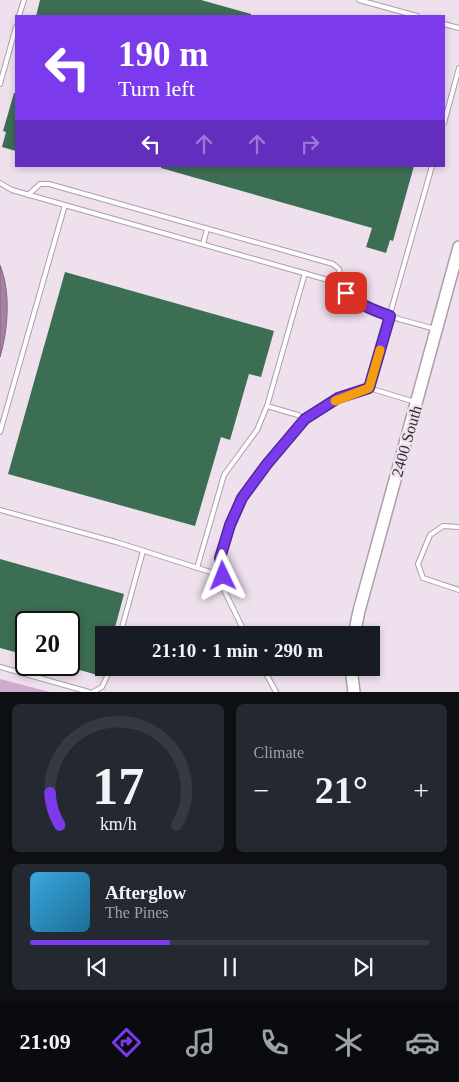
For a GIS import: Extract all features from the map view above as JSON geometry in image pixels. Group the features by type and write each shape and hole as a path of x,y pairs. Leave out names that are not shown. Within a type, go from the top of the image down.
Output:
{"street":[{"name":"2400 South","path":"356,626 438,329 456,276 459,248"},
{"path":"353,676 354,692"}],"lane":[{"path":"19,15 24,0"},
{"path":"359,0 413,15"},
{"path":"445,24 459,28"},
{"path":"0,84 15,31"},
{"path":"445,119 459,68"},
{"path":"369,388 432,167"},
{"path":"0,184 28,195 342,284"},
{"path":"28,195 40,184 49,184 333,264 339,268 346,293 356,302 390,316 438,329"},
{"path":"0,432 64,205"},
{"path":"203,244 207,228"},
{"path":"197,568 224,475 257,430 267,406 305,273"},
{"path":"242,626 224,590 220,558 230,525 242,498 267,464 305,419 338,398 369,388 417,403"},
{"path":"267,406 298,415 305,419"},
{"path":"0,510 223,576"},
{"path":"459,527 443,526 430,535 418,564 423,578 459,590"},
{"path":"122,626 143,551"},
{"path":"0,667 89,692"},
{"path":"94,692 102,687 108,676"},
{"path":"267,676 276,692"}],"shaded area":[{"path":"0,265 6,287 7,311 5,335 0,357"},
{"path":"0,679 50,692 0,692"}],"building":[{"path":"40,0 201,0 251,14 251,15 36,15"},
{"path":"15,93 15,151 2,147 6,132 3,131"},
{"path":"414,167 393,241 390,240 386,253 366,247 372,228 161,168"},
{"path":"65,272 274,331 261,377 249,374 230,440 221,437 195,526 8,474"},
{"path":"0,559 124,594 115,626 95,626 95,674 80,670 80,611 15,611 15,652 0,648"}],"slow traffic":[{"path":"335,401 338,398 369,388 380,350"}],"route":[{"path":"223,576 220,558 230,525 242,498 267,464 305,419 338,398 369,388 390,316 367,308 356,302 346,293"}]}
